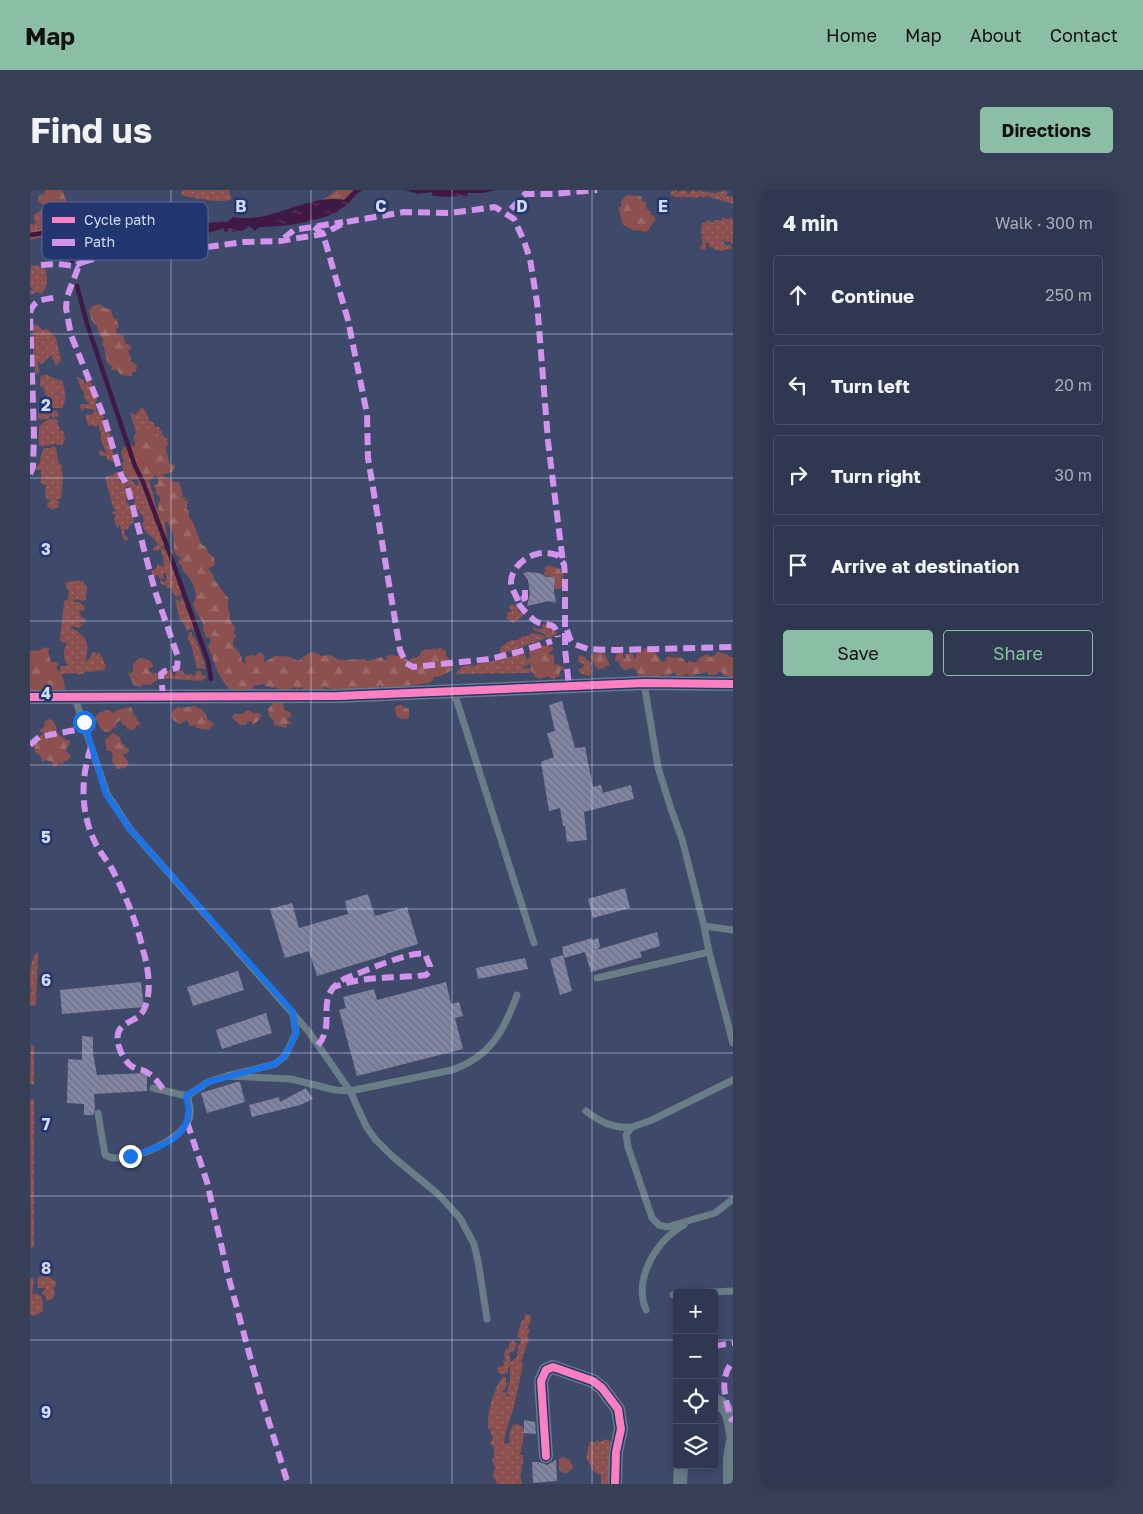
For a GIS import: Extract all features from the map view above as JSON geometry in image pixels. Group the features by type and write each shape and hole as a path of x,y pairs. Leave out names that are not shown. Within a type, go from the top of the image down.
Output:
{"street":[{"path":"30,697 338,696 644,683 733,684"},
{"path":"546,1456 541,1381 546,1370 553,1367 592,1381 602,1388 618,1409 620,1429 616,1452 615,1484"},
{"path":"718,1403 729,1412 733,1435"},
{"path":"730,1484 730,1460 733,1441"},
{"path":"680,1484 681,1469"}],"lane":[{"path":"644,683 658,767 682,839 733,1044"},
{"path":"454,692 534,943"},
{"path":"75,698 106,794 130,829 309,1032 350,1091 366,1126 376,1139 392,1156 438,1194 460,1218 474,1244 487,1319"},
{"path":"704,926 733,930"},
{"path":"597,978 709,952"},
{"path":"227,1076 291,1079 335,1090 350,1091 452,1070 462,1067 485,1052 502,1031 517,995"},
{"path":"153,1088 186,1096 208,1082 275,1064 285,1056 296,1034 293,1012"},
{"path":"586,1111 613,1127 632,1127 652,1120 733,1080"},
{"path":"98,1113 105,1155 114,1158 130,1156 158,1147 180,1134 189,1119 189,1106 186,1096"},
{"path":"632,1127 626,1135 628,1147 652,1218 660,1225 667,1227 715,1214 733,1199"},
{"path":"646,1310 642,1289 648,1266 664,1241 676,1230 693,1220"},
{"path":"718,1292 733,1291"}],"green space":[{"path":"45,190 62,190 67,202 42,202 42,204 38,202 39,195 45,194"},
{"path":"183,190 230,190 232,199 215,201 193,198 181,195"},
{"path":"337,190 354,190 344,200 321,201"},
{"path":"672,190 674,192 677,190 678,192 685,190 689,194 692,190 695,192 701,190 702,193 704,191 714,193 724,190 728,193 726,196 733,197 733,204 707,196 703,198 701,196 696,198 675,197 670,194"},
{"path":"626,195 641,196 642,201 646,202 646,208 651,212 650,215 654,216 656,220 646,232 635,231 623,225 618,207 621,207 621,202"},
{"path":"42,209 42,225 30,226 30,223 33,225 37,222 34,220 34,215"},
{"path":"722,217 726,219 733,218 733,243 721,240 727,246 730,244 732,248 721,251 715,250 709,247 709,244 706,242 706,249 702,250 700,248 703,243 701,237 704,235 701,233 702,223 705,223 707,220 714,223 714,220 722,220"},
{"path":"42,225 42,237 30,240 30,226"},
{"path":"31,265 37,265 40,268 41,265 44,266 47,281 41,294 38,292 30,295 30,290 33,291 30,286"},
{"path":"99,304 110,309 119,327 115,329 116,333 124,336 125,343 131,346 131,349 128,351 130,361 137,367 132,376 121,375 117,370 111,370 112,367 107,362 102,345 103,338 100,336 97,325 91,319 89,311 93,306"},
{"path":"36,324 42,330 47,329 56,338 61,360 56,366 51,355 41,364 37,362 39,366 37,367 40,371 36,375 32,334 34,331 33,326"},
{"path":"46,374 62,381 65,396 63,408 51,408 47,405 47,396 43,391 46,392 42,387 45,384 40,387 40,377"},
{"path":"78,377 84,380 84,385 87,381 91,382 97,399 96,411 102,413 104,417 102,420 106,428 104,430 107,430 111,436 109,441 114,462 108,460 106,456 100,456 99,451 106,452 101,440 101,433 103,431 99,431 99,424 96,427 88,426 85,414 92,415 95,410 85,408 81,411 80,404 90,404 84,398 84,392 81,389"},
{"path":"45,407 57,411 59,416 53,418 50,414 50,417 45,420 38,418 38,411 39,414 42,413 40,409"},
{"path":"142,407 149,420 154,423 155,427 159,427 162,432 161,438 144,430 143,432 136,433 130,412 135,415"},
{"path":"49,419 57,419 60,431 63,430 65,439 62,445 57,445 55,442 55,444 39,446 39,426"},
{"path":"146,428 150,431 154,429 160,438 162,435 168,439 168,445 165,447 170,465 175,466 172,472 162,475 172,479 173,482 179,482 183,495 181,498 186,497 184,501 188,500 186,509 189,511 189,517 193,522 201,544 214,557 215,565 208,569 228,598 229,619 235,627 234,634 237,636 233,640 233,645 244,664 246,663 245,657 256,656 258,653 265,656 263,663 275,656 290,657 298,661 309,653 314,652 321,656 330,655 339,660 365,659 367,661 382,657 384,660 387,659 386,656 398,656 400,654 409,661 409,664 413,657 416,658 420,655 421,651 434,648 436,650 440,647 451,660 452,670 441,676 434,677 429,683 387,687 386,689 381,687 380,684 379,688 363,690 336,690 324,686 323,690 316,688 315,690 304,691 302,687 298,689 293,687 289,691 265,686 264,684 254,686 252,690 248,691 235,692 230,690 222,680 208,646 211,641 209,637 206,638 203,622 193,604 196,595 194,586 182,570 182,566 178,563 181,558 175,552 173,533 168,522 163,522 158,509 158,503 161,499 156,493 154,485 158,484 158,477 155,475 151,480 140,482 137,479 132,480 123,473 122,463 124,461 121,453 122,450 126,446 135,446 133,439 136,433 143,432"},
{"path":"54,446 58,462 63,467 61,469 63,476 61,498 56,500 59,502 58,507 52,510 47,506 50,500 45,495 46,485 41,483 41,470 35,470 41,461 40,458 44,448"},
{"path":"117,471 120,482 123,481 126,484 128,477 136,485 138,485 138,480 140,482 149,481 156,507 165,523 167,535 165,546 160,548 165,549 165,551 168,548 173,550 174,565 179,574 178,578 182,593 177,597 171,588 161,584 161,579 164,583 167,578 165,572 163,573 163,579 159,578 159,575 154,577 151,571 157,568 157,564 164,567 164,557 160,549 157,551 153,550 158,545 143,528 142,514 138,514 140,512 133,503 135,502 134,496 129,491 131,490 130,486 127,486 124,490 127,494 126,502 134,522 125,530 124,535 128,538 126,542 120,525 117,528 114,518 116,516 112,512 117,511 113,507 105,477 113,475"},
{"path":"549,565 560,569 561,573 565,575 562,576 565,581 560,589 555,589 554,578 544,575 546,571 544,568"},
{"path":"79,580 87,587 86,600 81,601 77,599 72,602 80,602 85,608 83,611 79,611 86,620 85,623 79,621 82,625 79,628 73,626 70,628 78,631 87,642 85,662 88,659 90,660 93,652 97,654 99,652 106,666 104,669 107,670 85,672 80,675 74,673 60,674 60,666 68,666 64,654 68,643 60,640 64,602 68,600 69,592 65,583"},
{"path":"180,595 184,602 187,603 185,607 191,616 195,627 194,631 191,628 187,631 183,622 180,621 175,599 181,601"},
{"path":"511,604 517,607 519,612 525,614 513,623 506,618 508,617 507,612 512,612 509,608"},
{"path":"542,624 554,628 554,631 557,632 555,636 548,638 543,633 533,630 533,627 543,629"},
{"path":"192,632 206,669 197,668 188,639 189,633"},
{"path":"531,633 542,635 546,638 502,654 500,653 500,648 511,640 518,640 523,636 529,636"},
{"path":"539,645 553,647 553,650 548,654 554,655 554,665 557,664 564,667 560,671 559,677 556,677 554,680 548,676 541,679 535,677 530,670 531,667 527,659 530,658 529,650"},
{"path":"45,647 50,649 48,652 51,662 59,664 56,668 63,679 65,690 61,690 62,693 30,697 30,651 41,650"},
{"path":"645,648 652,648 662,662 666,661 668,656 680,658 686,663 690,661 696,663 699,658 707,654 710,657 717,652 727,654 733,657 733,677 725,676 720,671 715,675 709,675 707,672 690,676 687,673 683,676 677,676 674,672 667,676 661,675 660,678 653,678 652,675 640,677 634,668 624,670 620,666 619,661 615,661 618,652 623,653 623,657 626,659 625,654 633,654 634,658 636,658 636,654 642,653"},
{"path":"600,652 605,654 610,665 598,670 590,657 592,654"},
{"path":"522,653 525,654 529,662 523,669 529,668 533,672 456,674 462,666 472,665 474,667 475,665"},
{"path":"579,655 585,657 592,664 590,668 592,672 589,676 582,674 578,670 584,664 578,662"},
{"path":"139,658 151,662 153,666 148,670 153,674 156,672 159,678 151,684 142,684 141,687 134,685 128,673 133,672 133,664"},
{"path":"171,670 173,676 181,670 186,675 192,674 194,677 196,672 200,670 203,676 206,675 206,677 201,681 162,678 161,674"},
{"path":"274,702 283,703 284,710 291,713 291,717 287,719 292,724 287,724 286,728 274,725 274,720 270,718 269,708"},
{"path":"398,705 409,709 409,718 402,719 397,717 395,707"},
{"path":"179,706 180,708 196,706 202,709 214,727 211,726 210,730 197,728 195,725 190,726 187,720 180,724 176,722 171,714"},
{"path":"132,708 133,715 141,724 136,726 134,730 127,729 121,720 116,723 116,728 114,727 110,732 106,732 101,729 95,718 98,713 107,710 114,713 117,710"},
{"path":"248,710 261,715 253,724 251,721 247,722 246,725 240,725 232,718 234,714 242,714"},
{"path":"48,719 52,720 57,728 56,732 66,740 69,740 70,744 66,751 71,756 63,764 59,763 56,767 52,765 52,762 46,760 42,762 41,756 35,752 34,741 39,742 39,737 44,733 39,731 45,726 44,723"},
{"path":"113,733 120,737 121,742 129,750 129,752 123,755 129,763 125,768 116,769 115,764 112,762 113,755 111,751 107,751 105,740"},
{"path":"38,952 36,1005 33,1006 30,1005 30,993 32,991 30,988 30,973 33,958"},
{"path":"31,1044 34,1046 34,1085 30,1084"},
{"path":"34,1099 34,1247 31,1248 30,1101"},
{"path":"40,1276 50,1277 56,1282 53,1288 55,1292 53,1299 46,1301 47,1298 42,1294 45,1288 38,1288 37,1279"},
{"path":"30,1278 34,1279 32,1295 35,1293 42,1297 43,1311 34,1316 30,1314"},
{"path":"525,1314 530,1315 531,1320 527,1329 530,1329 527,1337 529,1338 521,1362 523,1364 518,1390 504,1443 510,1442 509,1435 512,1426 516,1424 523,1427 524,1435 520,1455 523,1455 522,1471 520,1474 522,1484 497,1484 493,1476 495,1467 492,1460 494,1457 494,1447 490,1444 493,1437 490,1432 492,1429 490,1428 489,1431 488,1425 489,1411 496,1388 503,1377 506,1377 506,1385 508,1383 502,1391 503,1393 506,1392 507,1397 509,1397 507,1392 510,1381 510,1366 508,1367 508,1373 501,1374 497,1368 504,1365 503,1360 506,1361 504,1356 505,1350 509,1348 509,1344 513,1340 517,1344 514,1351 509,1353 511,1362 517,1357 518,1346 522,1340 517,1336"},
{"path":"606,1439 611,1442 610,1484 601,1484 601,1475 593,1471 586,1457 591,1441 595,1443 597,1440 600,1442"},
{"path":"563,1457 570,1461 573,1468 567,1473 563,1473 559,1469 559,1459"}],"water":[{"path":"354,190 364,190 356,194 347,205 336,213 318,219 279,226 260,227 255,231 249,226 243,230 232,232 231,228 225,232 223,228 208,233 208,222 221,221 226,223 233,217 261,217 316,201 344,200"},
{"path":"405,190 496,190 483,193 468,193 467,196 463,197 461,195 450,197 432,196 432,192 418,194"}],"building":[{"path":"528,572 555,577 554,592 556,603 549,601 527,606 530,594 528,580 523,573"},
{"path":"562,701 575,748 585,747 593,787 601,785 603,793 631,785 634,799 584,812 587,840 567,842 560,808 549,811 541,762 554,757 547,733 555,731 549,705"},
{"path":"625,888 630,908 593,918 588,899"},
{"path":"368,894 375,916 407,907 418,944 317,976 309,951 285,958 270,909 292,903 299,928 348,914 345,901"},
{"path":"657,932 660,946 640,952 642,957 591,972 585,952 564,958 562,947 592,938 593,940 598,938 600,947 596,950"},
{"path":"563,955 572,991 560,995 550,959"},
{"path":"525,958 528,969 478,979 476,968"},
{"path":"238,971 244,990 193,1006 187,987"},
{"path":"141,982 144,1007 62,1014 60,990"},
{"path":"446,982 451,1004 459,1002 463,1016 455,1018 463,1049 357,1076 339,1010 346,1008 343,997 374,989 377,1000"},
{"path":"266,1013 272,1033 222,1049 216,1030"},
{"path":"82,1036 93,1037 93,1054 97,1075 147,1073 147,1091 94,1094 95,1109 93,1115 84,1115 84,1104 67,1103 68,1059 82,1060"},
{"path":"240,1082 245,1102 207,1113 201,1093"},
{"path":"306,1088 313,1099 300,1105 252,1117 249,1105 279,1097 280,1102"},
{"path":"524,1420 535,1422 536,1434 524,1433"},
{"path":"556,1460 557,1481 533,1483 532,1462 547,1465"}],"waterway":[{"path":"208,225 279,217"},
{"path":"30,235 42,233"},
{"path":"77,286 87,324 135,466 167,546 208,661 211,679"}],"marked path":[{"path":"511,209 525,194 553,194 597,190"},
{"path":"208,247 244,242 280,241 323,234 346,222 404,212 451,213 495,207 514,219 530,259 537,302 548,441 563,563"},
{"path":"284,238 294,230 343,222"},
{"path":"314,227 323,234 348,320 367,414 368,458 400,650 406,663 413,667 490,659 552,641"},
{"path":"90,260 83,262 78,268 67,297 66,308 71,335 104,417 121,475 127,485 155,591 178,657 177,668 161,674 163,697"},
{"path":"41,265 58,264 74,266 83,262"},
{"path":"30,474 33,467 34,435 30,313 37,302 58,297"},
{"path":"518,601 511,582 513,572 519,564 528,557 540,553 557,555 564,564 565,649 569,686"},
{"path":"525,590 525,598 518,601 520,606 537,622 553,626 558,637"},
{"path":"567,630 574,644 588,649 733,647"},
{"path":"30,745 39,737 86,728"},
{"path":"91,747 84,782 86,817 96,844 112,869 130,909 140,940 148,979 145,1007 142,1013 119,1031 119,1047 128,1064 145,1071 164,1090"},
{"path":"318,1045 324,1036 326,1028 329,994 335,986 344,979 409,955 425,954 430,966 430,971 426,975 367,979 343,984 332,988"},
{"path":"187,1122 207,1182 228,1275 258,1386 288,1484"},
{"path":"718,1345 733,1343"},
{"path":"729,1412 724,1385 726,1373 733,1361"},
{"path":"730,1418 733,1421"}],"cycle path":[{"path":"30,697 338,696 644,683 733,684"},
{"path":"546,1456 541,1381 546,1370 553,1367 593,1381 602,1388 618,1409 621,1429 616,1452 615,1484"}],"route":[{"path":"84,722 106,794 118,812 130,829 293,1012 296,1034 285,1056 275,1064 208,1082 192,1094 186,1096 190,1111 189,1119 180,1134 158,1147 130,1156"}]}
